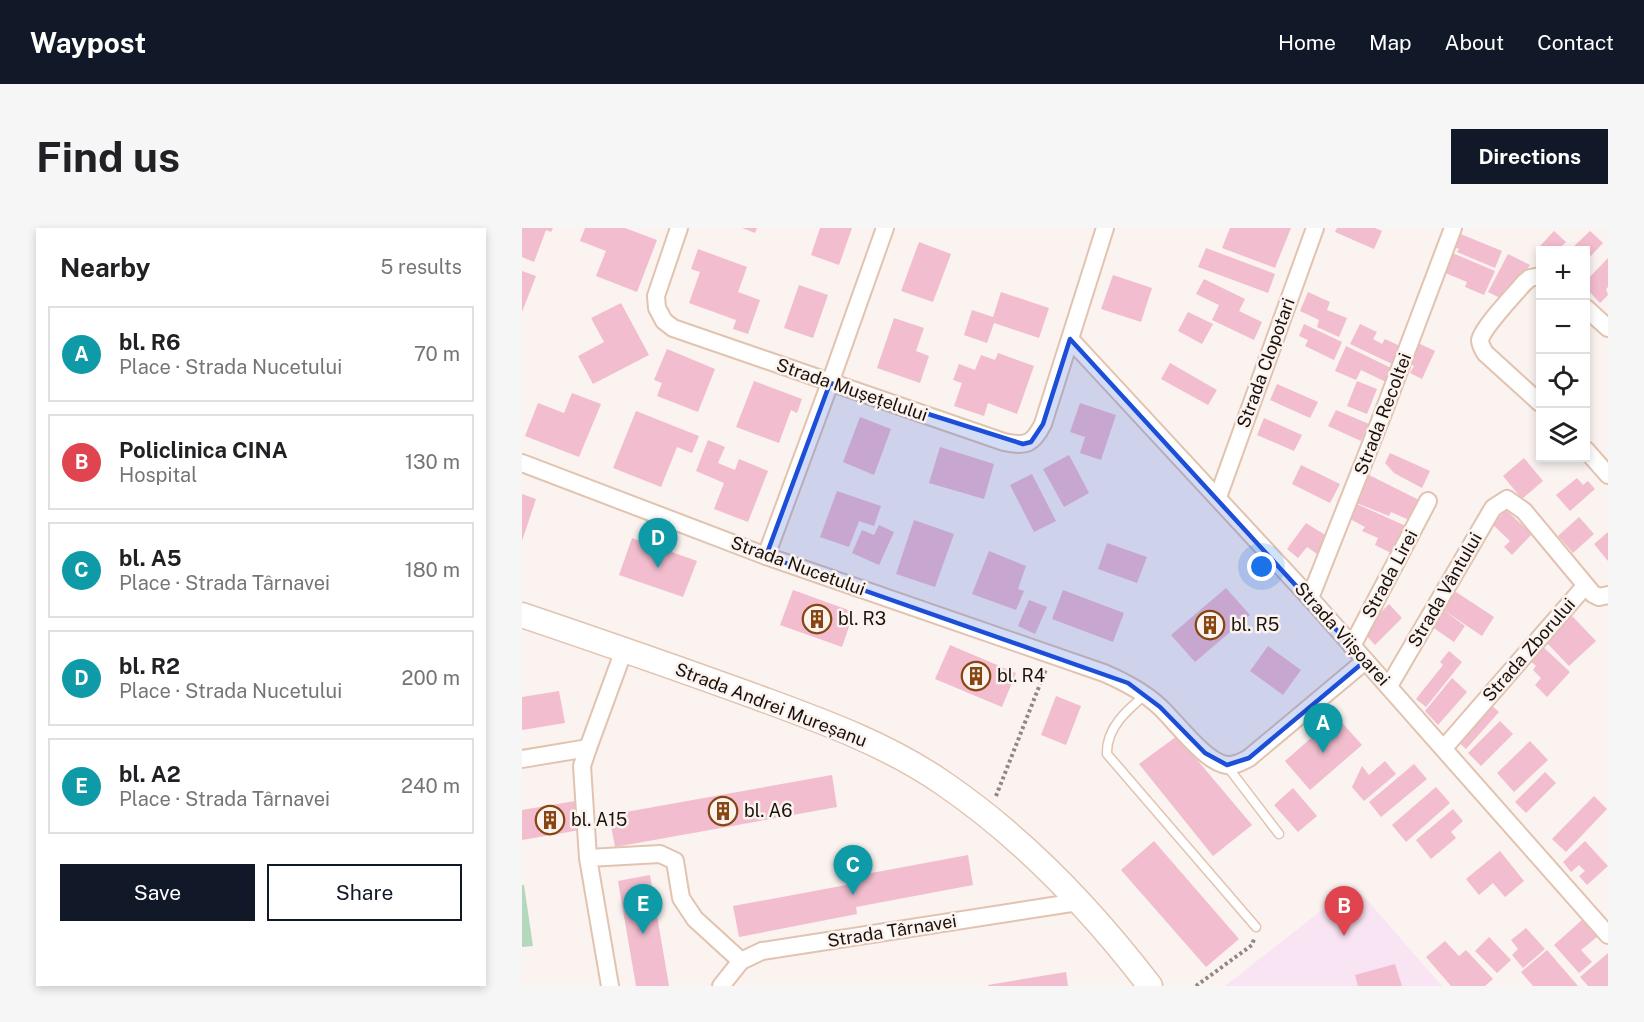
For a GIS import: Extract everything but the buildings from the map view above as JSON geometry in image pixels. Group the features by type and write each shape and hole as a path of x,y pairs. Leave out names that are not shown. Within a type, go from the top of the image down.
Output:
{"street":[{"name":"Strada Mușețelului","path":"679,228 656,296 657,308 664,321 673,328 1004,442 1023,444 1031,442 1037,435 1043,424 1070,339"},
{"path":"766,556 885,228"},
{"path":"1070,339 1105,228"},
{"name":"Strada Clopotari","path":"1218,497 1315,228"},
{"name":"Strada Recoltei","path":"1310,598 1453,228"},
{"path":"1536,277 1530,278 1517,291 1480,339 1485,353 1536,399"},
{"path":"1590,312 1608,328"},
{"name":"Strada Viișoarei","path":"1070,339 1310,598 1608,935"},
{"path":"1590,455 1608,475"},
{"name":"Strada Nucetului","path":"522,463 766,556 1104,673 1145,695 1161,707 1205,753 1227,765"},
{"name":"Strada Zborului","path":"1444,748 1585,586 1524,511 1507,499"},
{"name":"Strada Vântului","path":"1389,686 1493,508 1507,499"},
{"name":"Strada Lirei","path":"1352,645 1428,501"},
{"path":"1585,586 1599,597 1608,596"},
{"name":"Strada Andrei Mureșanu","path":"522,615 837,726 915,766 942,782 1005,830 1078,902 1150,986"},
{"path":"610,986 588,858 582,766 624,650"},
{"path":"1227,765 1238,764 1249,758 1365,661"},
{"path":"522,759 588,748"},
{"path":"588,858 660,854 675,861 681,898 690,912 741,961"},
{"name":"Strada Târnavei","path":"721,986 741,961 762,951 1078,902"}],"lane":[{"path":"1145,695 1129,708 1115,725 1106,744 1107,754 1256,927"},
{"path":"1227,765 1280,834"}],"path":[{"path":"988,817 1052,654"},
{"path":"1196,986 1252,945 1256,927"}],"highlighted area":[{"path":"1070,339 1365,661 1249,758 1227,765 1205,753 1160,707 1128,683 766,556 830,383 1023,444 1031,442 1043,424"}],"shaded area":[{"path":"1354,885 1442,986 1225,986"}],"green space":[{"path":"522,885 524,885 533,946 522,947"}],"place":[{"name":"bl. R2","path":"658,568"},
{"name":"bl. R3","path":"817,619"},
{"name":"bl. R5","path":"1210,625"},
{"name":"bl. R4","path":"976,676"},
{"name":"bl. R6","path":"1323,753"},
{"name":"bl. A6","path":"723,811"},
{"name":"bl. A15","path":"550,820"},
{"name":"bl. A5","path":"853,895"},
{"name":"bl. A2","path":"643,934"},
{"name":"Policlinica CINA","path":"1344,936"}]}
